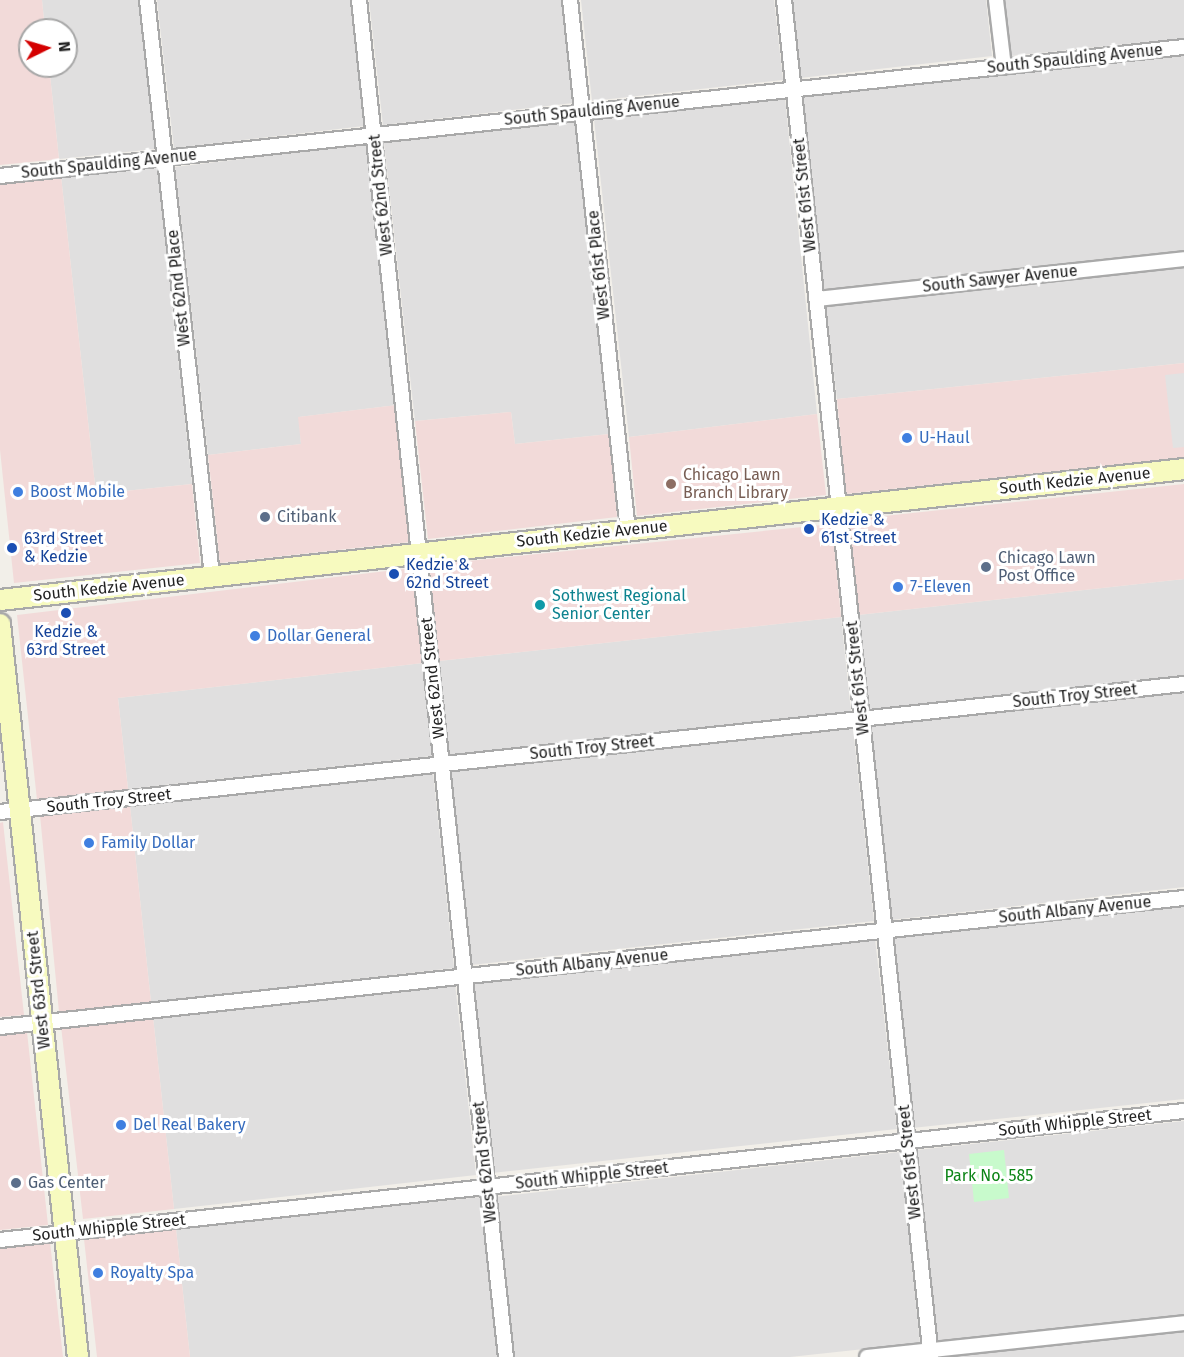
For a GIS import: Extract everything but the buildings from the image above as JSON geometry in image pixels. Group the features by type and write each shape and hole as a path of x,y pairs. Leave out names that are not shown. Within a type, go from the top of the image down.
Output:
{"main road":[{"name":"South Kedzie Avenue","path":"0,600 1184,469"},
{"name":"West 63rd Street","path":"0,624 78,1357"}],"street":[{"name":"West 62nd Place","path":"147,0 212,576"},
{"name":"West 62nd Street","path":"359,0 506,1357"},
{"name":"West 61st Place","path":"570,0 628,531"},
{"name":"West 61st Street","path":"784,0 931,1354"},
{"path":"996,0 1004,67"},
{"name":"South Spaulding Avenue","path":"0,176 1184,47"},
{"name":"South Sawyer Avenue","path":"817,299 1184,259"},
{"name":"South Troy Street","path":"0,812 1184,684"},
{"name":"South Albany Avenue","path":"0,1027 1184,898"},
{"name":"South Whipple Street","path":"0,1240 1184,1111"},
{"path":"867,1357 931,1354 1184,1323"}],"shaded area":[{"path":"0,0 42,0 44,18 18,18 18,78 50,78 59,159 0,165"},
{"path":"42,0 139,0 155,149 59,159 50,78 78,78 78,18 44,18"},
{"path":"157,0 351,0 364,126 174,148"},
{"path":"369,0 562,0 573,103 383,125"},
{"path":"581,0 774,0 783,80 592,101"},
{"path":"792,0 986,0 992,56 800,78"},
{"path":"1004,0 1184,0 1184,38 1011,56"},
{"path":"1184,55 1184,250 823,289 803,96"},
{"path":"785,98 817,414 629,437 594,119"},
{"path":"576,122 609,434 515,444 511,412 415,421 384,143"},
{"path":"367,144 397,405 299,417 301,444 208,455 175,167"},
{"path":"157,166 192,484 96,494 61,176"},
{"path":"61,176 96,494 192,484 200,563 14,583 0,450 0,182"},
{"path":"1184,267 1184,363 837,399 826,307"},
{"path":"1184,363 1184,457 846,494 837,399"},
{"path":"1184,373 1184,447 1173,448 1165,375"},
{"path":"397,405 410,542 220,563 208,455 301,444 298,417"},
{"path":"511,412 515,444 609,434 617,517 428,539 415,421"},
{"path":"817,414 826,495 637,516 629,437"},
{"path":"1184,484 1184,579 858,615 847,520"},
{"path":"832,524 841,617 439,661 429,565"},
{"path":"412,568 423,663 118,698 128,789 37,800 17,615"},
{"path":"1184,579 1184,675 867,710 858,615"},
{"path":"841,617 851,712 448,755 439,661"},
{"path":"423,663 432,756 128,789 118,698"},
{"path":"1184,692 1184,887 891,920 870,726"},
{"path":"853,728 874,921 471,965 450,770"},
{"path":"433,773 454,968 151,1002 130,806"},
{"path":"130,806 151,1002 59,1012 40,815"},
{"path":"3,822 24,1015 0,1017 0,823"},
{"path":"1184,905 1184,1099 912,1128 892,937"},
{"path":"875,939 897,1129 492,1173 472,982"},
{"path":"455,983 476,1175 174,1209 153,1017"},
{"path":"153,1017 174,1209 83,1219 61,1026"},
{"path":"27,1032 48,1225 0,1230 0,1035"},
{"path":"1184,1121 1184,1315 938,1341 917,1150"},
{"path":"900,1152 920,1343 790,1357 512,1357 495,1197"},
{"path":"480,1197 497,1357 190,1357 176,1229"},
{"path":"176,1229 190,1357 97,1357 84,1239"},
{"path":"50,1242 63,1357 0,1357 0,1247"},
{"path":"1184,1331 1184,1357 940,1357 949,1356"}],"green space":[{"name":"Park No. 585","path":"1004,1150 1009,1198 974,1202 969,1154"}],"place":[{"name":"U-Haul","path":"907,438"},
{"name":"Chicago Lawn Branch Library","path":"671,484"},
{"name":"Boost Mobile","path":"18,492"},
{"name":"Citibank","path":"265,517"},
{"name":"Kedzie & 61st Street","path":"809,529"},
{"name":"63rd Street & Kedzie","path":"12,548"},
{"name":"Chicago Lawn Post Office","path":"986,567"},
{"name":"Kedzie & 62nd Street","path":"394,574"},
{"name":"7-Eleven","path":"898,587"},
{"name":"Sothwest Regional Senior Center","path":"540,605"},
{"name":"Kedzie & 63rd Street","path":"66,613"},
{"name":"Dollar General","path":"255,636"},
{"name":"Family Dollar","path":"89,843"},
{"name":"Del Real Bakery","path":"121,1125"},
{"name":"Gas Center","path":"16,1183"},
{"name":"Royalty Spa","path":"98,1273"}]}
